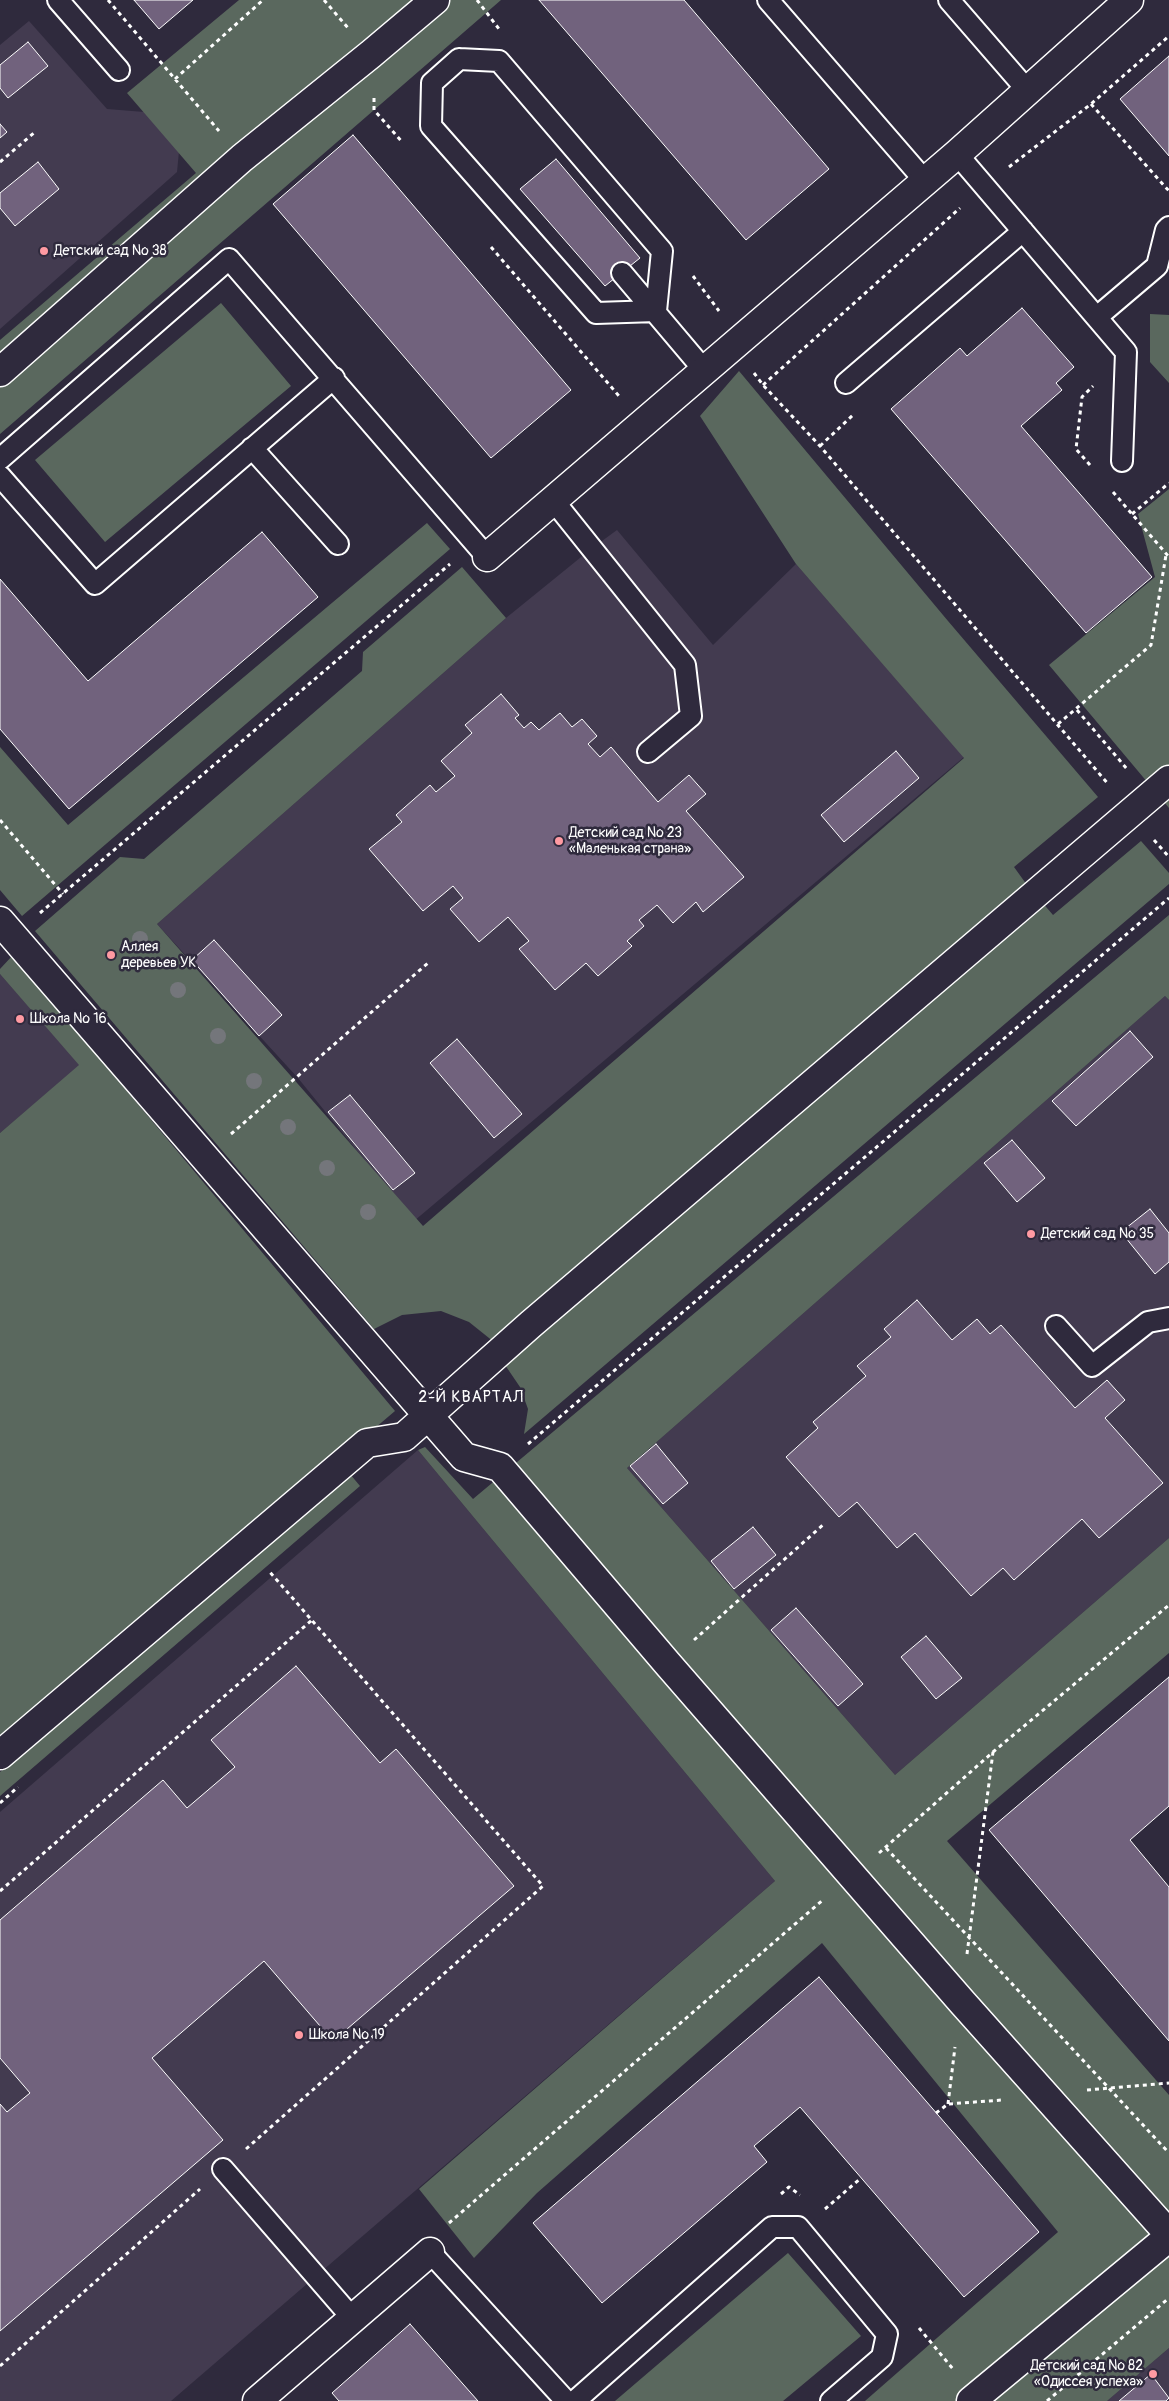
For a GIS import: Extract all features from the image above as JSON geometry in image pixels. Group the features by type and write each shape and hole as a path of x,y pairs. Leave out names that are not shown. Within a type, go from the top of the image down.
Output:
{"street":[{"path":"0,372 242,158 371,54 434,0"},
{"path":"487,557 957,154 1129,0"},
{"path":"0,1755 367,1443 404,1437 1150,796"},
{"path":"0,921 464,1458 500,1467 667,1664 1169,2236 971,2401"},
{"path":"257,2401 430,2252"}],"lane":[{"path":"58,0 119,70"},
{"path":"768,0 924,181"},
{"path":"949,0 1028,91"},
{"path":"459,59 499,61 662,252 656,311 596,313 431,126 432,83 459,59"},
{"path":"957,154 1126,352 1122,461"},
{"path":"1097,317 1157,266 1166,230 1169,227"},
{"path":"846,383 1023,231"},
{"path":"0,459 229,260 334,378 487,557"},
{"path":"622,273 704,370"},
{"path":"0,476 94,584 334,378"},
{"path":"252,448 338,544"},
{"path":"553,500 685,665 691,716 648,752"},
{"path":"1056,1326 1092,1366 1148,1322 1169,1318"},
{"path":"223,2169 353,2319"},
{"path":"575,2401 772,2227 798,2228 887,2334 882,2357 831,2401"},
{"path":"430,2252 566,2401"}],"path":[{"path":"108,0 242,158"},
{"path":"175,79 264,0"},
{"path":"477,0 501,31"},
{"path":"1091,104 1169,191"},
{"path":"0,162 35,132"},
{"path":"688,270 724,317 735,344 763,385 820,446 1058,724 1150,796"},
{"path":"1095,384 1082,396 1076,449 1095,470"},
{"path":"820,446 855,413"},
{"path":"1132,514 1169,482"},
{"path":"1058,724 1077,710 1151,645 1168,556 1107,485"},
{"path":"1077,710 1150,796 1169,857"},
{"path":"0,820 63,894"},
{"path":"500,1467 1169,898"},
{"path":"204,1157 428,963"},
{"path":"667,1664 824,1524"},
{"path":"0,2366 543,1886 247,1545"},
{"path":"444,2228 852,1875 886,1848 993,1752 1169,1605"},
{"path":"0,1891 312,1620"},
{"path":"969,1939 993,1752"},
{"path":"886,1848 1169,2153"},
{"path":"1108,2087 1169,2083"},
{"path":"936,2113 948,2104"},
{"path":"822,2211 861,2178"},
{"path":"1047,2401 1169,2298"}],"shaded area":[{"name":"Детский сад № 38","path":"29,21 107,109 144,112 179,151 177,172 0,329 0,45"},
{"name":"Детский сад № 23 «Маленькая страна»","path":"617,530 713,645 796,564 964,757 414,1221 298,1078 157,924 506,618"},
{"name":"Школа № 16","path":"0,974 80,1065 0,1133"},
{"name":"Детский сад № 35","path":"1165,996 1169,1000 1169,1538 895,1775 627,1468"},
{"name":"Школа № 19","path":"418,1450 775,1881 171,2401 0,2401 0,1812"},
{"name":"Детский сад № 82 «Одиссея успеха»","path":"1169,2348 1169,2401 1107,2401"}],"green space":[{"path":"239,0 501,0 0,434 0,340 196,173 127,93"},
{"path":"221,303 291,386 105,542 35,460"},
{"path":"1150,314 1169,315 1169,383 1150,362"},
{"path":"739,371 1098,797 1014,867 1027,885 494,1342 469,1322 441,1311 402,1315 374,1329 35,931 120,857 144,859 362,671 363,652 462,567 506,618 157,924 423,1226 964,758 796,564 700,416"},
{"path":"1169,489 1169,808 1049,665 1155,577 1138,514"},
{"path":"427,523 450,549 22,916 0,890 0,747 68,825"},
{"path":"1141,841 1169,873 1169,884 524,1434 528,1409 520,1387 503,1362 1041,901 1053,915"},
{"path":"1169,915 1169,1000 1165,996 627,1468 895,1775 1169,1538 1169,1653 947,1841 1169,2095 1169,2348 1107,2401 865,2401 1058,2232 822,1943 537,2193 474,2258 419,2189 775,1881 418,1450 425,1447 473,1499"},
{"path":"13,955 395,1411 0,1746 0,1133 79,1065 0,974 0,969"},
{"path":"350,1474 360,1486 0,1796 0,1772"},
{"path":"788,2253 861,2336 783,2401 615,2401"}],"building":[{"path":"134,0 193,0 159,29"},
{"path":"539,0 684,0 829,169 746,240"},
{"path":"28,42 48,66 8,98 0,88 0,65"},
{"path":"1169,56 1169,156 1120,99"},
{"path":"0,124 7,132 0,138"},
{"path":"353,135 571,390 491,458 273,204"},
{"path":"556,159 640,258 605,286 520,189"},
{"path":"38,162 59,189 15,226 0,208 0,193"},
{"path":"1022,308 1074,367 1056,383 1062,390 1021,426 1152,577 1086,633 891,409 960,348 967,356"},
{"path":"262,532 318,597 69,809 0,729 0,579 88,681"},
{"path":"501,694 519,715 515,718 524,728 531,722 539,730 560,713 572,727 582,719 597,736 588,744 600,757 611,747 658,802 689,775 706,794 686,811 744,877 703,912 696,902 673,923 657,905 639,920 644,926 627,941 632,946 598,976 586,963 555,990 519,949 529,941 508,917 479,942 450,909 463,898 453,886 423,911 369,849 402,822 396,815 430,785 436,792 455,776 441,761 472,733 465,725"},
{"path":"896,751 919,778 844,842 821,815"},
{"path":"214,940 282,1015 259,1036 192,960"},
{"path":"1130,1031 1153,1057 1076,1126 1052,1101"},
{"path":"457,1039 522,1114 494,1138 430,1063"},
{"path":"350,1095 415,1173 393,1190 328,1112"},
{"path":"1012,1140 1045,1178 1017,1202 984,1163"},
{"path":"1150,1209 1169,1233 1169,1262 1155,1274 1121,1232"},
{"path":"917,1300 952,1340 977,1319 990,1334 1001,1325 1075,1408 1107,1380 1125,1400 1105,1418 1163,1483 1099,1538 1082,1519 1014,1580 1003,1568 971,1596 915,1533 897,1548 857,1502 839,1517 786,1457 818,1428 813,1422 866,1376 857,1366 891,1337 884,1329"},
{"path":"656,1444 688,1483 663,1504 630,1466"},
{"path":"753,1527 776,1555 734,1589 711,1561"},
{"path":"796,1608 863,1684 838,1706 771,1630"},
{"path":"926,1636 962,1678 936,1699 901,1657"},
{"path":"296,1666 380,1763 396,1749 514,1886 333,2041 264,1961 152,2058 223,2140 0,2331 0,2104 7,2112 30,2093 0,2058 0,1920 163,1780 187,1808 235,1767 211,1740"},
{"path":"1169,1677 1169,1806 1130,1840 1169,1887 1169,2041 989,1830"},
{"path":"819,1977 1039,2232 964,2297 800,2107 754,2146 767,2162 602,2303 533,2223"},
{"path":"410,2324 478,2401 339,2401 332,2393"},
{"path":"1151,2374 1169,2398 1166,2401 1119,2401"}],"place":[{"name":"Детский сад № 38","path":"44,251"},
{"name":"Детский сад № 23 «Маленькая страна»","path":"559,841"},
{"name":"Аллея деревьев УК","path":"111,955"},
{"name":"Школа № 16","path":"20,1019"},
{"name":"Детский сад № 35","path":"1031,1234"},
{"name":"Школа № 19","path":"299,2035"},
{"name":"Детский сад № 82 «Одиссея успеха»","path":"1153,2374"}],"district":[{"name":"2-Й КВАРТАЛ","path":"471,1398"}]}
